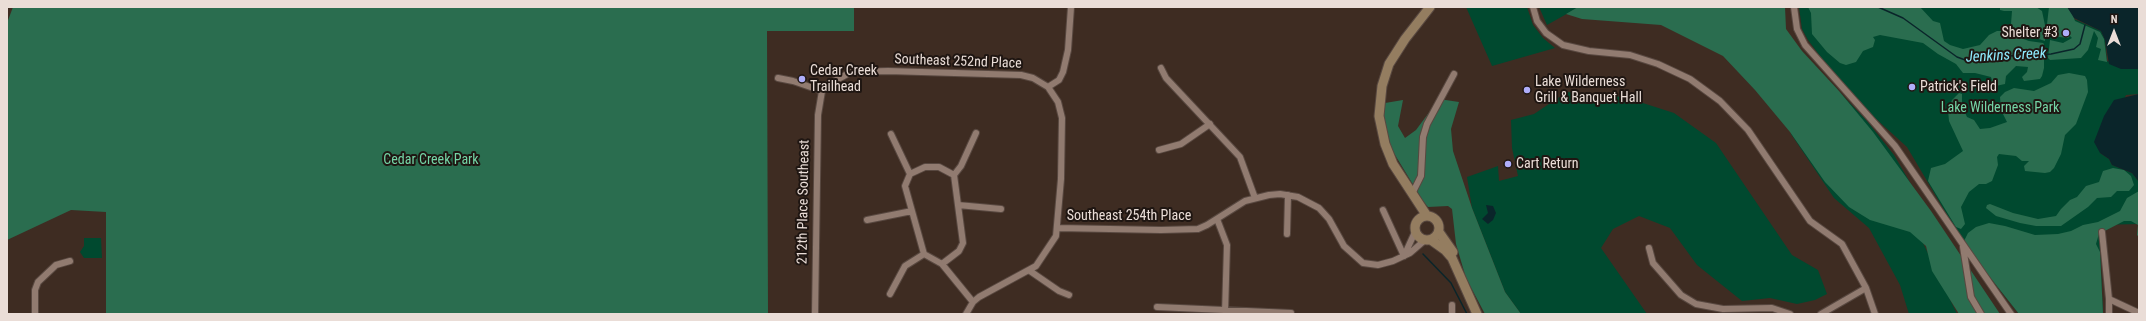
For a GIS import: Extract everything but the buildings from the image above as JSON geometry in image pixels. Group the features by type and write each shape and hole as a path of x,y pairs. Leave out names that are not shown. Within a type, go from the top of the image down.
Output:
{"street":[{"path":"966,314 972,302 986,293 1030,271 1042,259 1052,244 1058,228 1062,118 1058,102 1048,87 1059,80 1063,72 1068,50 1071,7"},
{"path":"1430,7 1396,51 1384,75 1380,95 1379,116 1385,144 1393,164 1413,196 1423,217 1437,221 1438,232 1455,255 1461,278"},
{"path":"1533,7 1538,21 1546,33 1563,45 1588,52 1630,55 1658,64 1690,79 1720,101 1748,130 1810,221 1842,244 1866,288 1875,314"},
{"path":"1794,7 1797,29 1805,45 1895,146 2011,314"},
{"path":"1161,68 1166,78 1240,156 1255,198"},
{"name":"Southeast 252nd Place","path":"822,91 833,80 851,72 860,71 1021,75 1033,78 1048,87"},
{"path":"1413,196 1421,176 1421,148 1427,124 1454,74"},
{"path":"778,78 793,81 822,91"},
{"name":"212th Place Southeast","path":"815,314 818,115 822,91"},
{"path":"1159,150 1181,144 1210,124"},
{"path":"942,264 959,251 963,243 954,175 961,166 976,133"},
{"path":"891,134 910,174"},
{"path":"954,175 939,167 932,166 920,168 910,174 905,186 924,254 942,264 972,302"},
{"name":"Southeast 254th Place","path":"1058,228 1198,229 1245,202 1255,198 1269,195 1288,195 1298,197 1319,208 1329,219 1344,246 1363,263 1384,264 1410,253 1428,240"},
{"path":"1288,195 1288,234"},
{"path":"958,205 1001,209"},
{"path":"1383,210 1404,256"},
{"path":"867,220 912,211"},
{"path":"1404,256 1415,232 1415,225 1423,217"},
{"path":"1217,219 1227,245 1225,312"},
{"path":"1415,232 1418,237 1428,240 1445,250 1451,257 1477,314"},
{"path":"1428,240 1438,232"},
{"path":"2102,232 2109,299 2109,314"},
{"path":"1962,245 1970,296 1982,314"},
{"path":"1649,248 1653,263 1682,295 1696,304 1713,311 1763,307 1772,308 1790,314"},
{"path":"890,294 906,266 924,254"},
{"path":"34,314 35,290 38,282 56,265 70,261"},
{"path":"1030,271 1059,291 1069,295"},
{"path":"1821,314 1866,288"},
{"path":"2109,299 2123,304 2139,314"},
{"path":"1452,305 1452,314"},
{"path":"1157,307 1225,312 1291,313"}],"green space":[{"name":"Cedar Creek Park","path":"13,7 854,7 854,31 767,31 768,314 106,314 106,212 71,210 7,240 7,23"},
{"path":"1466,7 1527,7 1533,25 1543,38 1555,48 1492,66"},
{"path":"1539,7 1579,7 1547,25"},
{"path":"1578,7 1785,7 1786,29 1802,51 1839,91 1873,132 1931,211 2000,314 1959,314 1932,271 1926,246 1910,232 1870,220 1849,207 1825,182 1790,132 1755,90 1723,56 1661,25 1582,19 1566,14"},
{"name":"Lake Wilderness Park","path":"1799,7 2067,7 2074,19 2101,31 2105,40 2107,61 2127,69 2139,69 2139,94 2126,95 2100,153 2109,159 2112,165 2132,173 2139,182 2139,224 2099,225 2103,314 2019,314 1965,245 1907,147 1874,117 1823,60 1808,40 1802,29"},
{"path":"1808,7 1920,7 1933,21 1940,23 1944,41 1950,45 1963,49 1980,45 1989,35 1997,31 2001,31 2008,37 2015,36 2029,41 2043,43 2044,68 2042,76 2040,79 2024,81 2022,77 2027,72 2028,67 2016,66 2006,76 2005,84 1991,87 1989,85 1992,80 1991,77 1975,73 1963,73 1956,64 1938,54 1923,43 1880,35 1873,37 1875,40 1873,47 1863,51 1856,62 1846,65 1840,63 1827,52 1812,34 1811,13"},
{"path":"2000,7 2036,7 2042,11 2046,30 2045,41 2017,32 2011,24 2012,11 2000,10"},
{"path":"2049,7 2067,7 2071,9 2075,21 2100,32 2104,39 2107,62 2098,60 2101,49 2096,47 2098,38 2094,31 2088,50 2081,58 2050,60 2048,58 2050,40 2063,43 2072,38 2070,36 2068,38 2051,36 2047,24"},
{"path":"1791,39 1801,52 1867,121 1894,155 1919,198 1902,199 1957,314 1909,314 1900,285 1869,228 1834,198 1791,134"},
{"path":"2069,73 2085,76 2087,80 2088,92 2076,124 2065,135 2061,154 2054,168 2050,172 2045,173 2025,171 2024,166 2029,161 2022,161 2016,156 1999,154 1997,157 1998,165 1992,181 1986,184 1979,184 1969,192 1961,207 1965,224 1961,229 1956,227 1928,181 1931,168 1945,164 1963,151 1949,121 1948,110 1952,100 1959,93 1962,94 1962,106 1967,117 1974,120 1980,129 1990,128 2007,122 2001,110 2000,97 2005,92 2014,88 2034,91 2051,83 2058,75"},
{"path":"1567,92 1624,97 1674,113 1716,143 1792,255 1818,270 1827,294 1815,300 1797,304 1770,298 1742,301 1697,265 1670,228 1639,216 1613,229 1601,248 1647,314 1521,314 1505,292 1472,208 1467,177 1498,166 1499,181 1518,176 1512,148 1511,120 1534,114"},
{"path":"1439,99 1459,102 1451,129 1453,151 1472,208 1505,292 1521,314 1485,314 1466,278 1456,244 1452,209 1448,206 1428,207 1389,145 1379,104 1403,100 1398,126 1405,138 1416,130"},
{"path":"2113,168 2124,170 2131,176 2134,185 2129,191 2117,191 2111,197 2097,198 2088,207 2061,226 2036,226 2020,223 1996,216 1986,208 1987,205 1990,204 2013,213 2038,219 2056,216 2070,200 2077,197 2086,186 2099,182 2103,171"},
{"path":"2139,191 2139,237 2137,235 2138,225 2131,221 2124,221 2099,234 2098,237 2096,244 2100,252 2103,314 2019,314 1963,243 1968,233 1976,227 1989,223 2035,235 2058,234 2071,231 2083,225 2098,222 2120,211 2127,198"},
{"path":"84,238 101,238 102,258 84,258 80,252 84,246"}],"water":[{"path":"2067,7 2139,7 2139,69 2121,69 2109,64 2105,40 2101,31 2074,18"},
{"path":"2139,94 2139,182 2132,173 2112,165 2109,159 2100,153 2094,142 2104,116 2114,100"},
{"path":"1486,205 1493,206 1496,213 1493,220 1488,224 1482,219 1488,213"}],"waterway":[{"name":"Jenkins Creek","path":"1878,7 1903,18 1957,57 1968,61 2008,56 2051,54 2074,49 2080,44 2085,25"},
{"path":"1423,254 1451,283 1467,314"}],"place":[{"name":"Shelter #3","path":"2066,33"},
{"name":"Cedar Creek Trailhead","path":"802,79"},
{"name":"Patrick's Field","path":"1912,87"},
{"name":"Lake Wilderness Grill & Banquet Hall","path":"1527,90"},
{"name":"Cart Return","path":"1508,164"}]}
